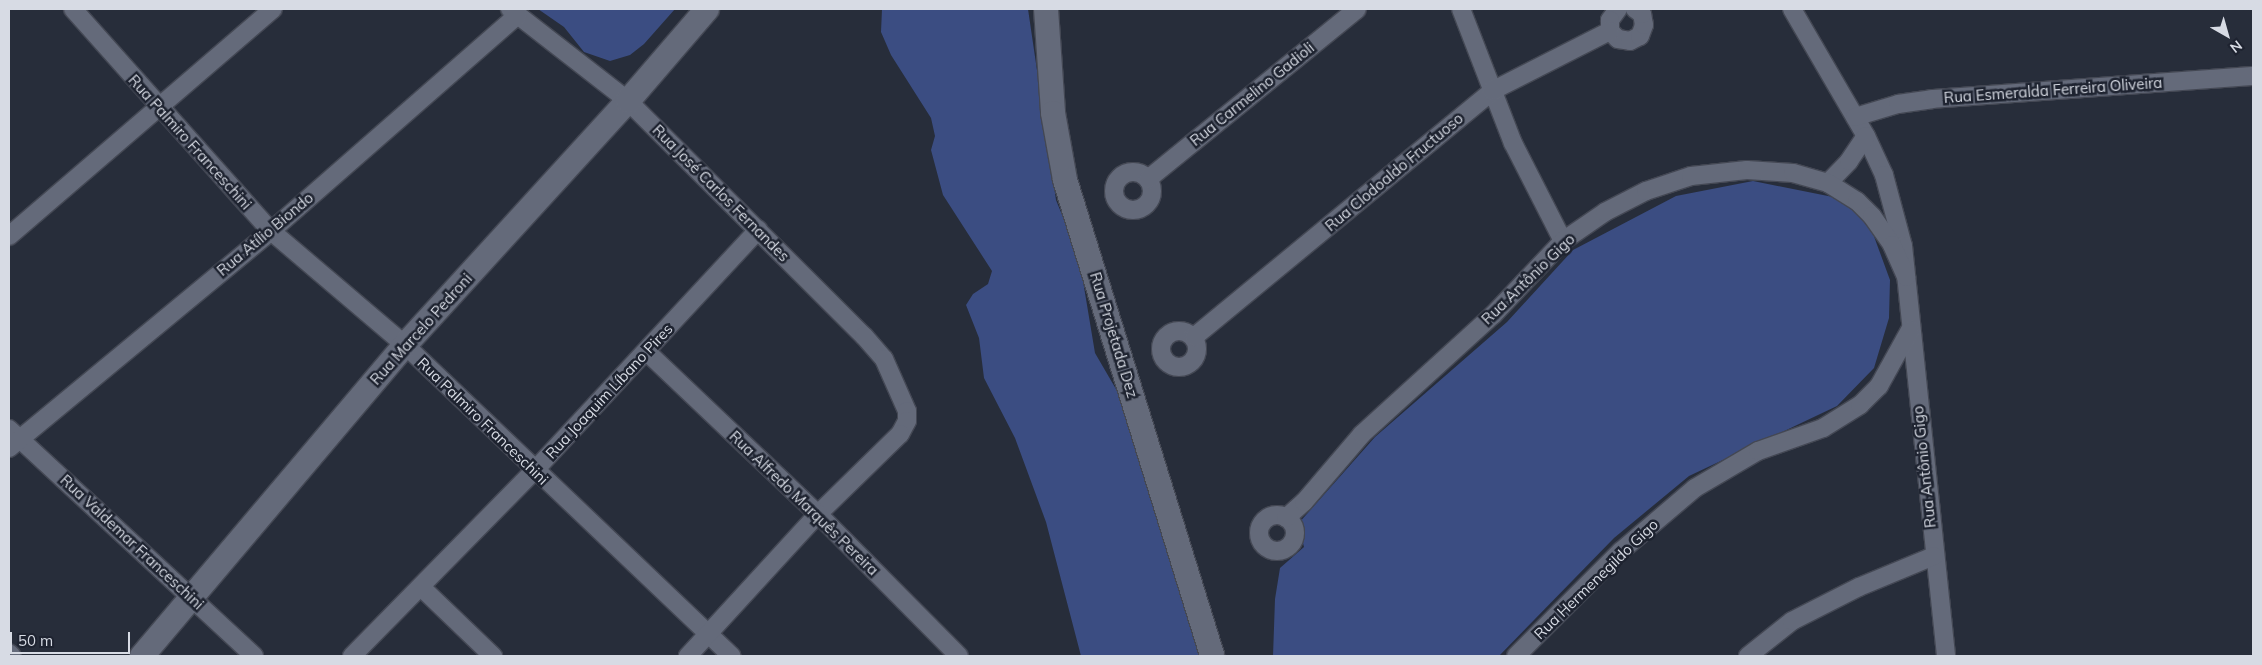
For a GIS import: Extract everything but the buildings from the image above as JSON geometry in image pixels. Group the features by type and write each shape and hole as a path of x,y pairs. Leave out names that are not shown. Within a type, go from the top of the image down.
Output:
{"street":[{"name":"Rua Palmiro Franceschini","path":"73,9 159,108 271,230 405,345 732,656"},
{"path":"9,236 273,9"},
{"name":"Rua Marcelo Pedroni","path":"142,656 405,345 628,100 707,9"},
{"name":"Rua Projetada Dez","path":"1046,9 1053,113 1063,172 1212,656"},
{"name":"Rua Carmelino Gadioli","path":"1148,179 1356,9"},
{"path":"1461,9 1513,143 1563,242"},
{"path":"1618,9 1610,20 1610,31 1624,41 1640,36 1644,20 1636,9"},
{"name":"Rua Antônio Gigo","path":"1792,9 1866,136 1884,175 1903,246 1910,329 1946,656"},
{"name":"Rua José Carlos Fernandes","path":"514,12 628,100 864,336 884,360 904,401 907,421 900,434 818,514"},
{"name":"Rua Atílio Biondo","path":"13,439 271,230 514,12"},
{"name":"Rua Clodoaldo Fructuoso","path":"1194,337 1492,91 1610,31"},
{"name":"Rua Esmeralda Ferreira Oliveira","path":"1855,117 1898,104 1932,99 2253,76"},
{"path":"1828,183 1849,161 1866,136"},
{"name":"Rua Antônio Gigo","path":"1286,518 1304,502 1362,434 1493,315 1563,242 1613,207 1646,191 1691,176 1747,170 1793,173 1828,183 1857,201 1872,216 1892,245 1906,277"},
{"name":"Rua Joaquim Líbano Pires","path":"352,656 535,470 647,352 758,230"},
{"name":"Rua Hermenegildo Gigo","path":"1516,656 1621,551 1696,488 1758,451 1823,428 1860,405 1879,386 1910,329"},
{"name":"Rua Alfredo Marquês Pereira","path":"647,352 818,514 959,656"},
{"name":"Rua Valdemar Franceschini","path":"13,439 254,656"},
{"path":"688,656 818,514"},
{"path":"1748,656 1792,621 1859,587 1934,556"},
{"path":"421,587 493,656"},
{"path":"9,653 12,656"}],"shaded area":[{"path":"538,9 675,9 644,44 630,55 610,61 584,52 564,27"},
{"path":"882,9 1028,9 1056,200 1079,257 1095,353 1120,396 1183,584 1199,656 1081,656 1046,522 1015,438 984,378 979,338 966,305 973,294 988,284 992,271 943,195 931,150 935,136 931,118 891,55 881,32"},
{"path":"1753,181 1833,197 1868,220 1890,280 1889,318 1874,368 1837,406 1689,476 1614,538 1499,656 1273,656 1275,599 1280,568 1304,547 1298,524 1375,437 1507,322 1573,250 1676,196"}]}
